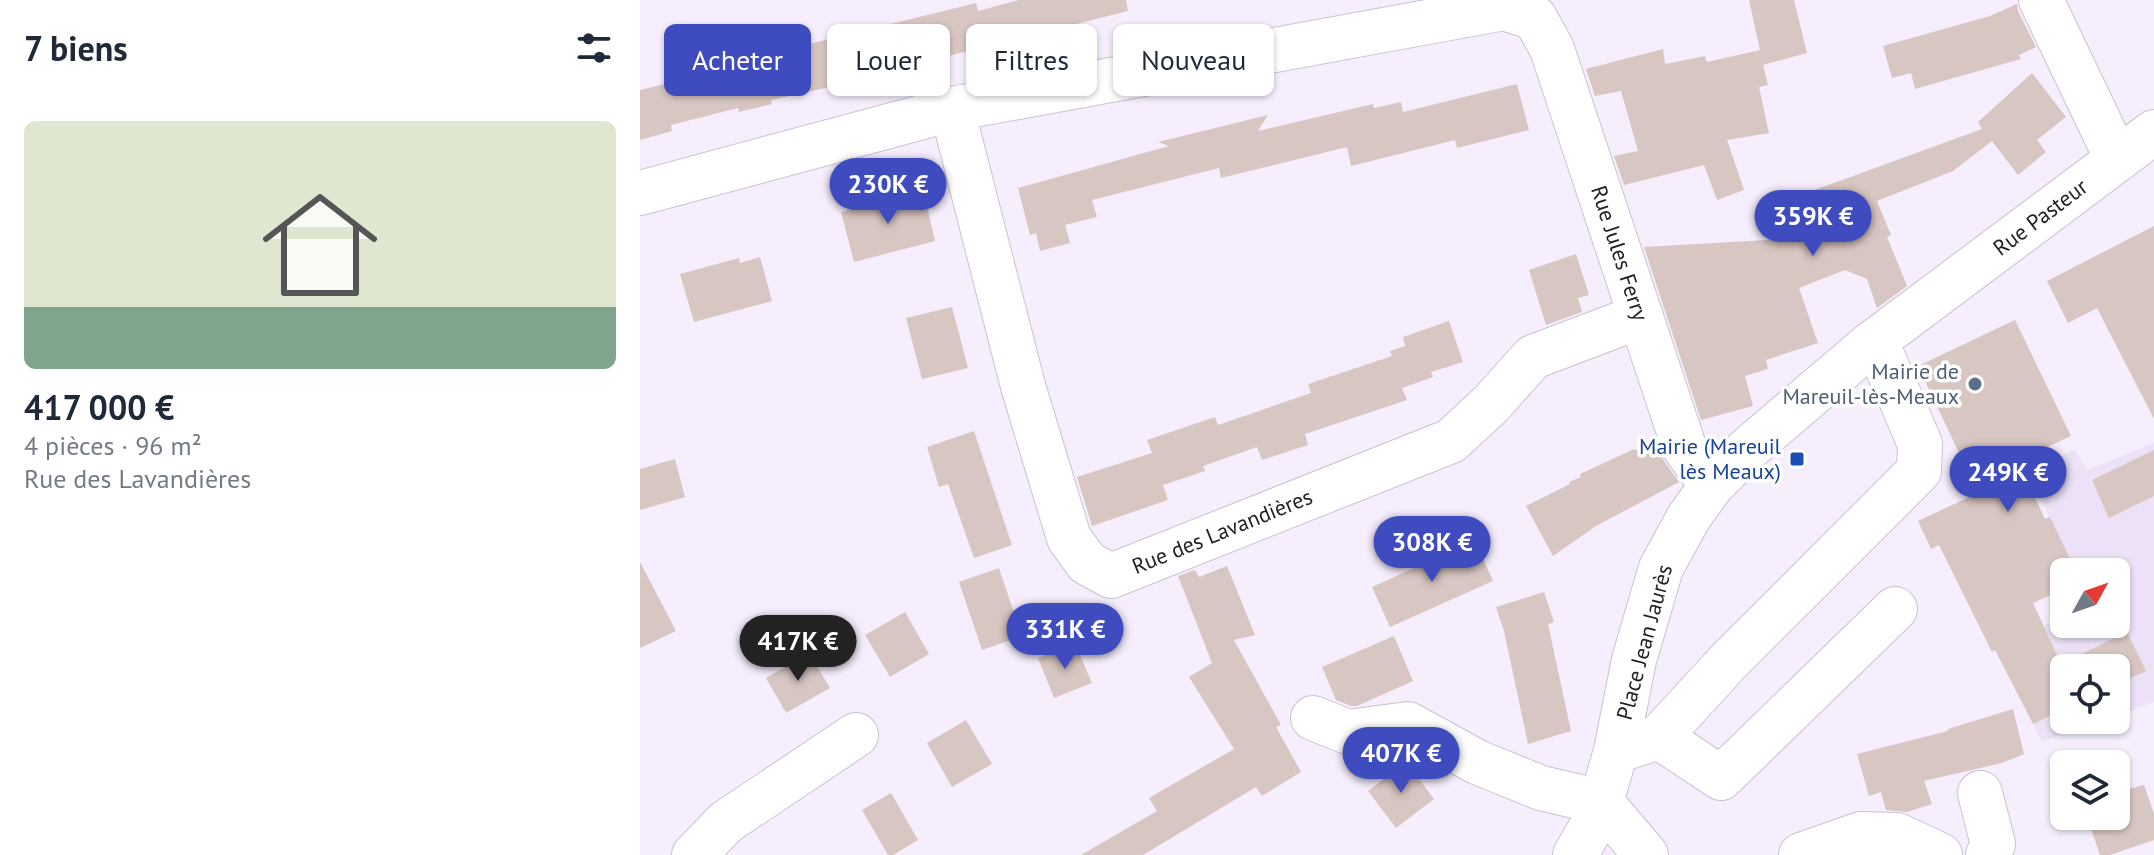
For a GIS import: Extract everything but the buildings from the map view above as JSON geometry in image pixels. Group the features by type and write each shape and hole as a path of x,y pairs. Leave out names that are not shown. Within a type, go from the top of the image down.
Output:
{"street":[{"path":"2041,0 2142,149"},
{"name":"Rue Jules Ferry","path":"952,109 1504,8 1535,18 1552,49 1684,447 1712,485"},
{"path":"640,193 952,109"},
{"name":"Rue des Lavandières","path":"952,109 1023,386 1069,538 1087,563 1111,576 1451,441 1491,404 1533,357 1641,316"},
{"name":"Rue Pasteur","path":"1925,303 2142,149"},
{"name":"Place Jean Jaurès","path":"1575,855 1595,821 1601,802 1616,751 1634,660 1661,568 1689,517 1712,485 1749,448 1871,344 1925,303"},
{"path":"1616,751 1659,737 1727,663 1919,471 1920,444 1884,360 1871,344"},
{"path":"1659,737 1721,778 1895,609"},
{"path":"1313,718 1348,732 1408,724 1477,762 1541,788 1601,802 1646,855"},
{"path":"694,855 726,822 856,735"},
{"path":"1980,793 1993,844 1988,855"},
{"path":"1801,855 1861,834 1897,835 1940,855"}],"shaded area":[{"path":"2154,443 2154,702 2130,711 2130,654 2050,654 2050,734 2064,734 2042,742 2004,664 2050,621 2050,638 2130,638 2130,558 2065,558 2033,476 2074,449 2087,470"}],"place":[{"name":"Mairie de Mareuil-lès-Meaux","path":"1975,384"},
{"name":"Mairie (Mareuil lès Meaux)","path":"1797,459"}]}
